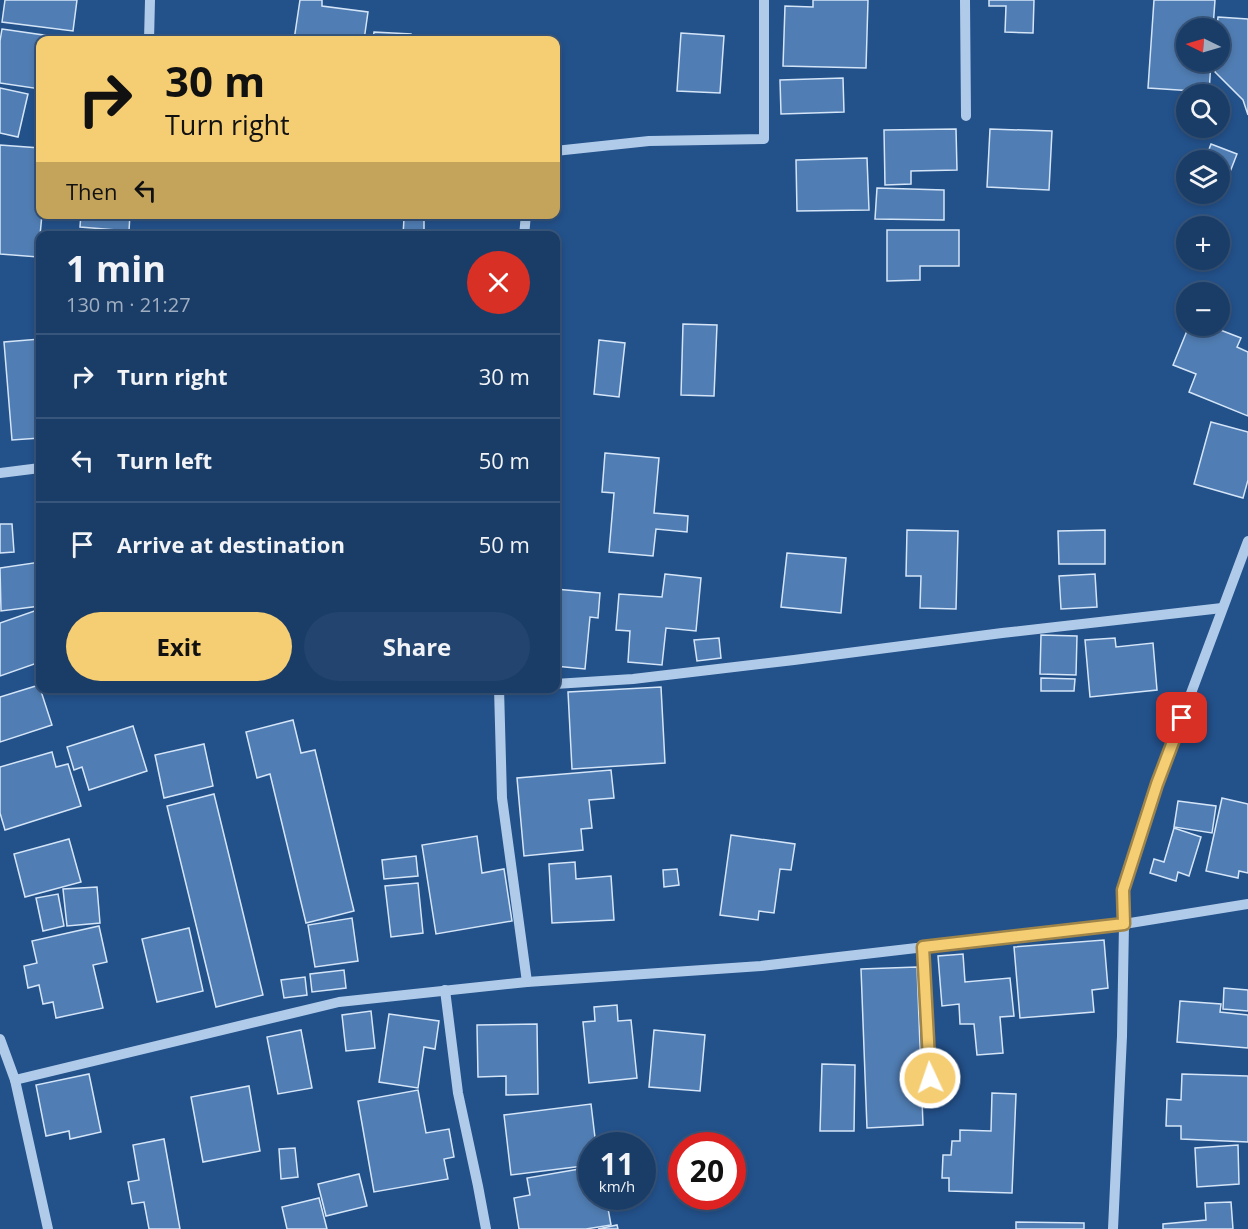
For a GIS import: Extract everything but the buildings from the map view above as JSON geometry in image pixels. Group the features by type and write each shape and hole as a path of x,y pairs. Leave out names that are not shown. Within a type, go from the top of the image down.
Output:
{"street":[{"path":"149,36 150,0"},
{"path":"560,150 649,141 764,139 764,0"},
{"path":"965,0 966,116"},
{"path":"0,473 36,468"},
{"path":"1113,1229 1122,1036 1123,890 1157,784 1248,541"},
{"path":"560,684 633,679 1222,608"},
{"path":"499,693 502,798 527,982"},
{"path":"15,1080 339,1002 527,982 760,966 1124,924 1248,904"},
{"path":"923,947 932,1100"},
{"path":"445,990 458,1093 486,1229"},
{"path":"0,1039 15,1080 48,1229"}],"route":[{"path":"930,1078 923,947 1124,924 1123,890 1157,784 1182,718"}]}
